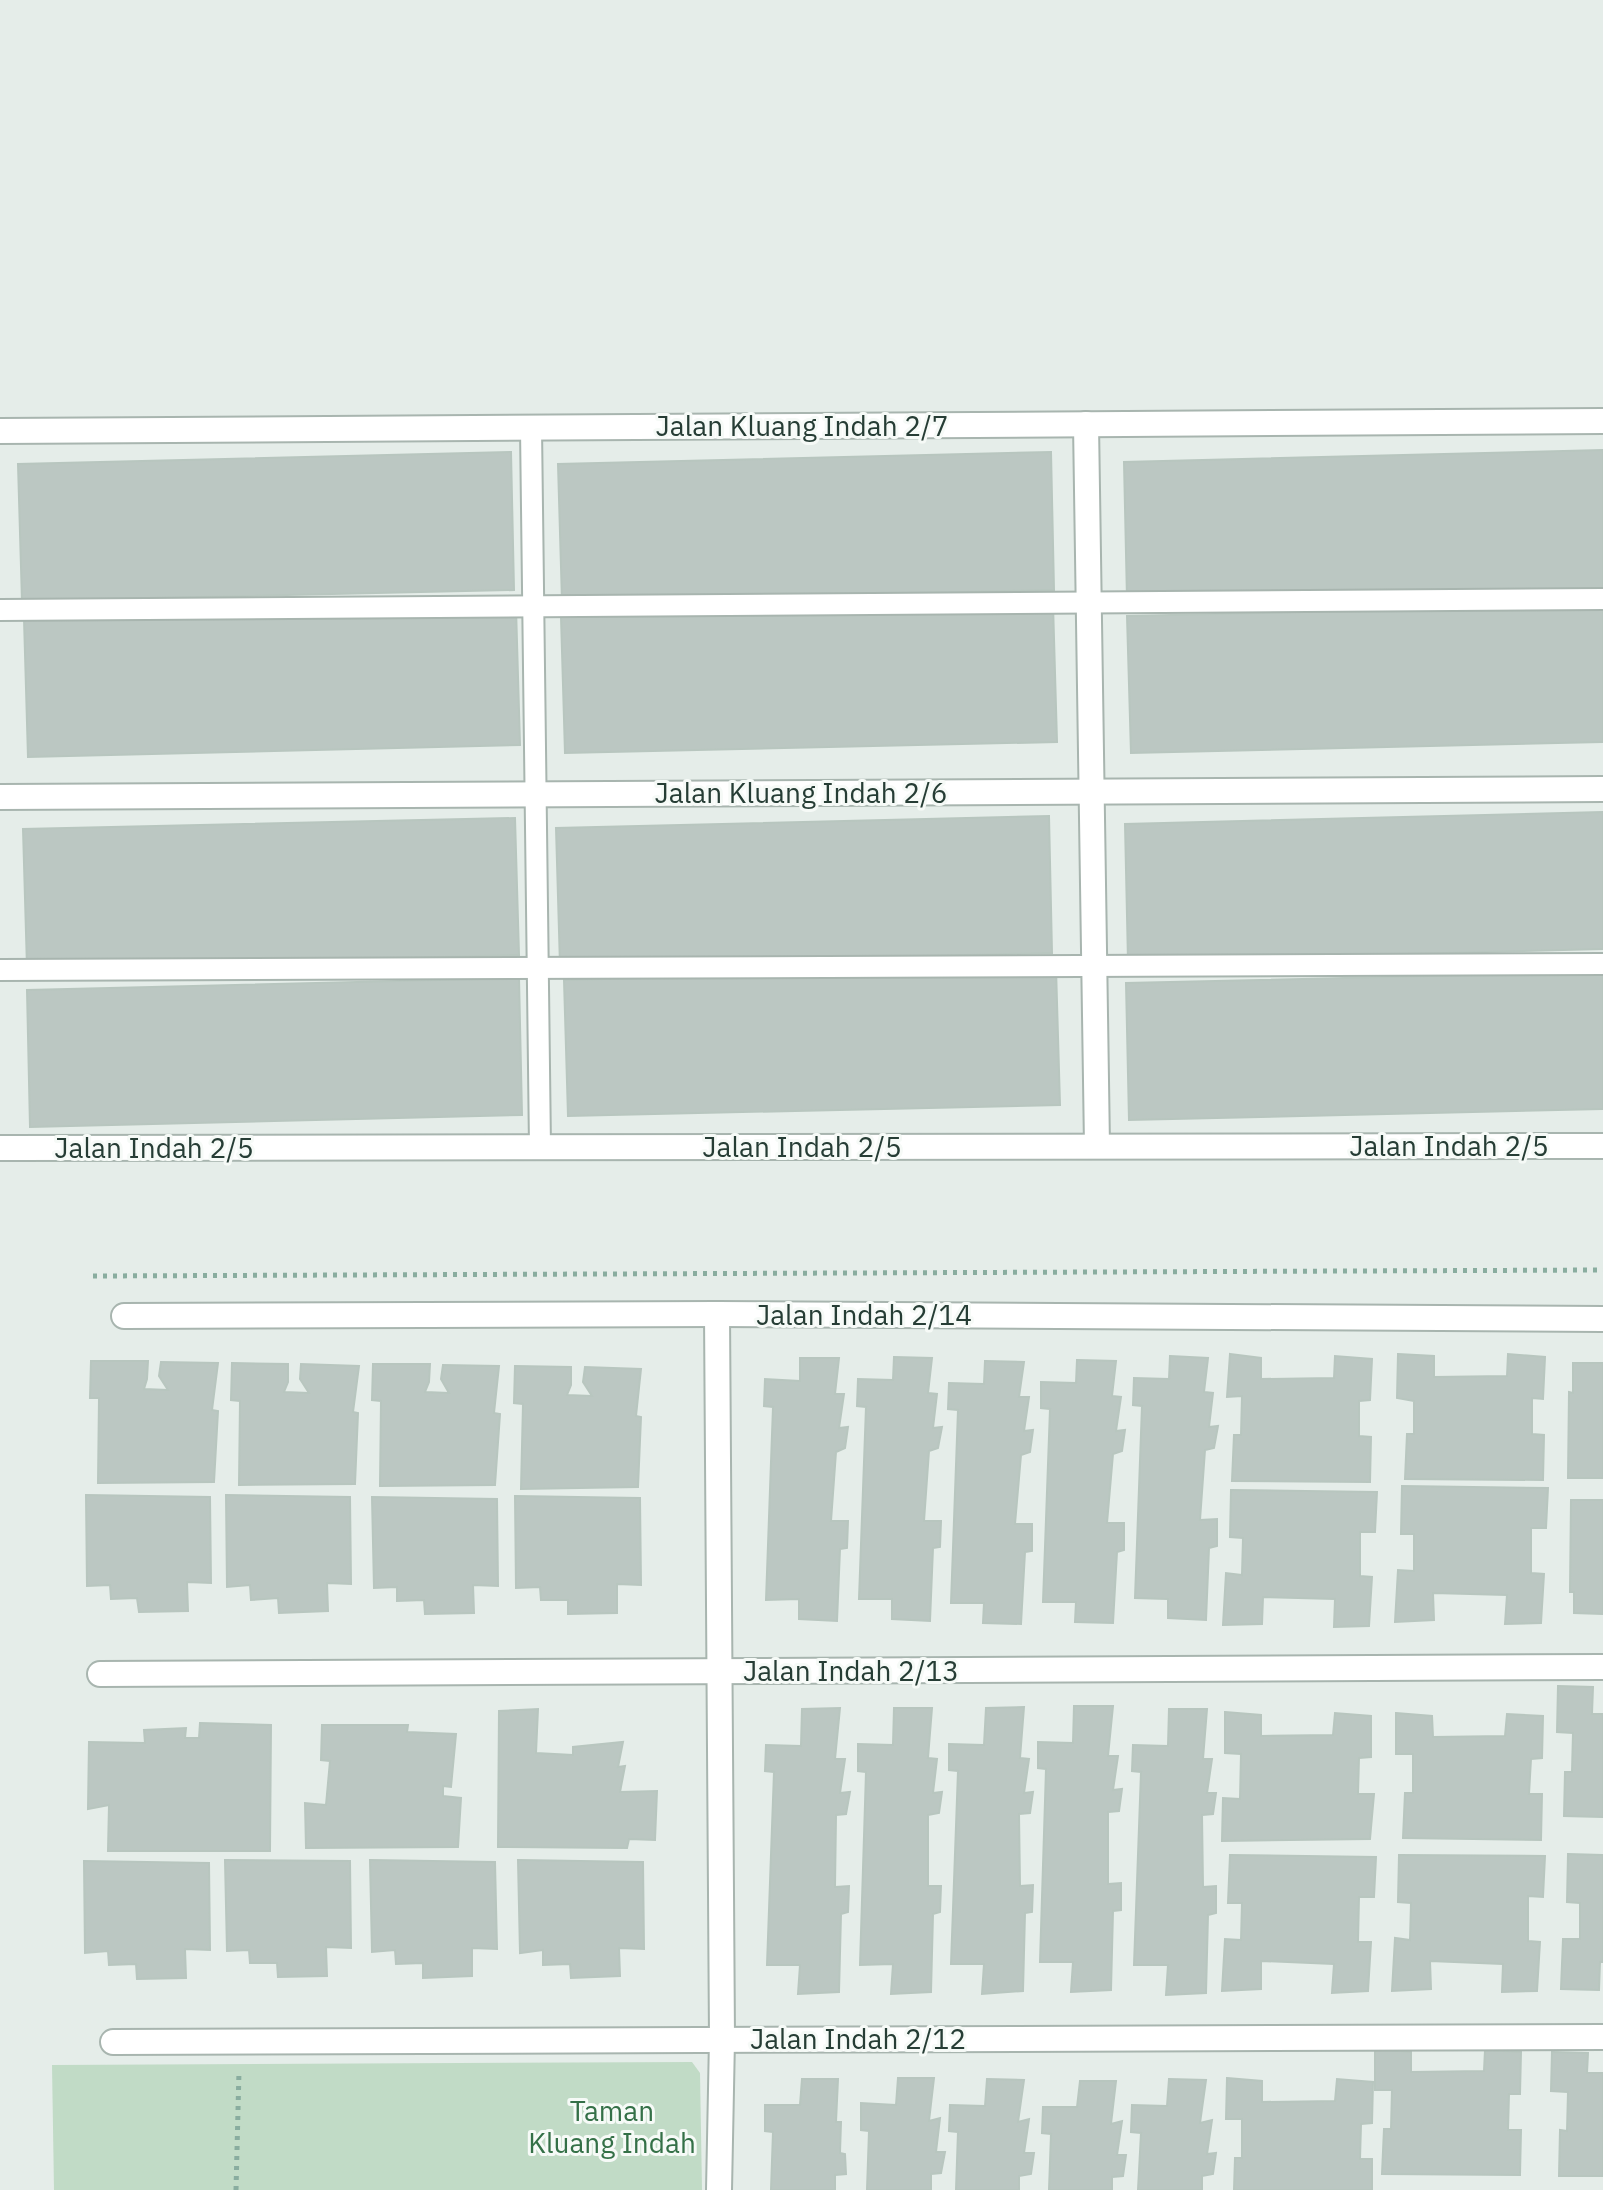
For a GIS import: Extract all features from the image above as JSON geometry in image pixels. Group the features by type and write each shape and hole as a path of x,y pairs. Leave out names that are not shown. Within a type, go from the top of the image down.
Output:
{"street":[{"name":"Jalan Kluang Indah 2/7","path":"0,431 1603,421"},
{"path":"1086,424 1097,1146"},
{"name":"Jalan Kluang Indah 2/6","path":"0,797 1603,789"},
{"name":"Jalan Indah 2/5","path":"0,1148 1603,1146"},
{"path":"717,1314 722,2039 719,2190"},
{"name":"Jalan Indah 2/14","path":"124,1316 717,1314 1603,1319"},
{"name":"Jalan Indah 2/13","path":"100,1674 1603,1667"},
{"name":"Jalan Indah 2/12","path":"113,2042 1603,2037"}],"lane":[{"path":"531,428 540,1147"},
{"path":"0,610 1603,599"},
{"path":"0,970 1603,964"}],"path":[{"path":"93,1276 1603,1270"},
{"path":"236,2190 239,2042"}],"green space":[{"name":"Taman Kluang Indah","path":"692,2062 700,2073 702,2190 54,2190 52,2065"}],"building":[{"path":"1603,450 1603,588 1127,599 1124,462"},
{"path":"511,452 514,590 22,601 18,464"},
{"path":"1051,452 1054,590 562,601 558,464"},
{"path":"1053,604 1057,742 565,753 561,617"},
{"path":"1603,605 1603,742 1131,753 1127,616"},
{"path":"516,608 520,745 28,757 24,619"},
{"path":"1603,812 1603,949 1128,961 1125,824"},
{"path":"1049,816 1052,953 560,965 556,828"},
{"path":"515,818 519,955 27,967 23,829"},
{"path":"1056,968 1060,1105 568,1116 564,980"},
{"path":"1603,972 1603,1109 1129,1120 1126,983"},
{"path":"519,978 522,1115 30,1127 27,990"},
{"path":"1230,1354 1261,1358 1261,1379 1334,1378 1335,1356 1372,1359 1370,1400 1359,1401 1359,1436 1371,1437 1370,1482 1232,1481 1234,1435 1241,1435 1242,1396 1227,1397"},
{"path":"1398,1354 1434,1356 1434,1377 1507,1376 1508,1354 1545,1357 1543,1399 1532,1398 1532,1434 1544,1435 1543,1480 1405,1479 1407,1434 1414,1434 1414,1401 1397,1398"},
{"path":"1170,1356 1208,1358 1204,1392 1213,1393 1209,1427 1218,1426 1214,1448 1205,1450 1200,1520 1217,1519 1217,1546 1209,1548 1206,1620 1168,1618 1168,1599 1135,1598 1142,1406 1133,1405 1134,1378 1169,1379"},
{"path":"894,1357 932,1358 928,1393 937,1394 933,1428 942,1427 938,1448 929,1451 924,1521 941,1521 940,1547 933,1548 930,1621 892,1619 892,1599 859,1599 866,1407 857,1406 858,1379 893,1380"},
{"path":"800,1358 839,1358 835,1394 844,1394 839,1428 848,1427 845,1448 836,1452 831,1521 848,1521 847,1548 840,1549 837,1621 799,1619 799,1599 766,1600 773,1407 764,1406 765,1379 800,1381"},
{"path":"1077,1360 1116,1361 1112,1396 1121,1397 1116,1431 1125,1430 1122,1451 1113,1454 1107,1523 1124,1523 1124,1550 1117,1552 1113,1623 1075,1622 1076,1602 1043,1602 1050,1409 1041,1408 1041,1382 1076,1383"},
{"path":"91,1361 148,1361 144,1389 168,1390 159,1376 161,1362 218,1363 212,1410 218,1411 214,1482 98,1483 99,1398 90,1398"},
{"path":"985,1361 1024,1362 1019,1397 1029,1397 1024,1431 1033,1430 1030,1452 1021,1455 1015,1524 1032,1524 1032,1551 1025,1552 1021,1624 983,1623 984,1603 951,1603 958,1410 948,1409 949,1383 984,1384"},
{"path":"232,1363 288,1364 288,1382 284,1392 309,1393 300,1379 301,1364 359,1366 353,1412 358,1413 355,1484 239,1485 240,1401 231,1400"},
{"path":"1573,1363 1603,1363 1603,1478 1568,1478 1569,1392 1573,1393"},
{"path":"373,1364 430,1364 425,1392 449,1393 441,1379 443,1365 499,1366 494,1413 500,1414 495,1485 380,1486 381,1401 372,1400"},
{"path":"515,1366 571,1367 571,1385 567,1395 592,1396 583,1382 585,1367 641,1369 636,1416 641,1417 638,1487 521,1489 523,1404 514,1403"},
{"path":"1402,1486 1548,1488 1546,1528 1531,1528 1531,1573 1544,1574 1541,1623 1505,1624 1507,1595 1433,1593 1434,1620 1395,1622 1398,1570 1414,1571 1414,1534 1401,1534"},
{"path":"1231,1490 1377,1492 1375,1532 1360,1532 1360,1576 1372,1577 1369,1626 1334,1627 1335,1599 1263,1597 1262,1624 1223,1625 1226,1573 1242,1575 1243,1538 1230,1537"},
{"path":"86,1495 210,1497 211,1583 187,1582 188,1611 139,1612 137,1598 111,1599 110,1585 87,1586"},
{"path":"226,1495 350,1497 351,1584 327,1583 328,1611 279,1613 278,1598 251,1600 250,1585 227,1587"},
{"path":"515,1496 640,1498 641,1585 617,1584 617,1613 568,1614 568,1600 541,1600 540,1587 516,1588"},
{"path":"372,1497 497,1499 498,1586 473,1585 474,1613 425,1614 424,1600 397,1601 397,1587 374,1588"},
{"path":"1571,1500 1603,1500 1603,1614 1574,1613 1574,1592 1570,1592"},
{"path":"1558,1686 1593,1687 1592,1714 1603,1714 1603,1817 1564,1816 1565,1772 1572,1772 1573,1733 1557,1732"},
{"path":"1074,1706 1113,1706 1108,1756 1118,1756 1113,1790 1122,1789 1119,1811 1108,1812 1108,1884 1121,1883 1121,1910 1113,1911 1111,1990 1071,1992 1073,1962 1040,1962 1046,1769 1038,1768 1038,1742 1073,1743"},
{"path":"1024,1707 1020,1758 1029,1759 1024,1793 1033,1792 1030,1813 1019,1814 1020,1886 1033,1885 1032,1912 1025,1913 1023,1991 982,1994 984,1964 951,1964 958,1771 949,1770 949,1744 984,1745 986,1708"},
{"path":"840,1708 835,1759 845,1759 840,1793 850,1792 846,1814 836,1815 835,1887 849,1886 848,1912 841,1914 839,1992 798,1994 800,1965 767,1965 774,1772 765,1771 766,1745 801,1746 802,1709"},
{"path":"894,1708 932,1708 928,1758 937,1759 933,1793 942,1792 939,1813 928,1815 928,1886 941,1886 940,1912 933,1914 931,1992 891,1994 893,1964 860,1965 866,1772 858,1771 858,1744 893,1745"},
{"path":"538,1709 536,1753 573,1755 573,1747 623,1742 618,1767 625,1766 620,1792 657,1791 655,1840 629,1839 627,1848 498,1847 499,1711"},
{"path":"1169,1709 1207,1709 1203,1759 1212,1759 1207,1793 1216,1793 1213,1814 1202,1815 1203,1887 1216,1886 1216,1913 1208,1915 1206,1993 1166,1995 1168,1965 1134,1965 1141,1772 1132,1771 1133,1745 1168,1746"},
{"path":"1225,1712 1261,1715 1261,1736 1333,1735 1335,1713 1371,1716 1371,1757 1359,1758 1358,1794 1374,1794 1370,1839 1222,1841 1223,1798 1240,1799 1241,1754 1225,1753"},
{"path":"1396,1713 1432,1716 1433,1737 1505,1736 1507,1714 1543,1716 1542,1758 1531,1759 1529,1794 1542,1794 1541,1840 1403,1838 1405,1793 1413,1793 1413,1754 1396,1754"},
{"path":"200,1723 271,1725 270,1851 108,1851 109,1805 88,1809 89,1742 145,1743 144,1730 186,1728 185,1738 199,1738"},
{"path":"322,1725 408,1725 407,1732 456,1734 451,1787 443,1786 443,1796 461,1798 458,1847 306,1848 305,1803 326,1805 330,1761 321,1760"},
{"path":"1568,1854 1603,1855 1603,1962 1600,1962 1599,1990 1561,1989 1563,1939 1580,1939 1580,1903 1567,1902"},
{"path":"1230,1855 1376,1857 1374,1897 1359,1897 1358,1942 1371,1942 1368,1991 1332,1993 1334,1964 1261,1961 1261,1989 1222,1991 1225,1939 1241,1940 1242,1903 1228,1903"},
{"path":"1399,1855 1545,1856 1543,1897 1528,1896 1528,1941 1540,1942 1537,1991 1502,1992 1503,1964 1430,1961 1431,1989 1392,1991 1395,1938 1410,1940 1411,1903 1398,1902"},
{"path":"225,1860 350,1861 351,1948 326,1947 327,1976 278,1977 277,1963 250,1963 249,1950 227,1951"},
{"path":"370,1860 495,1862 497,1949 472,1948 472,1976 423,1978 423,1963 396,1964 395,1950 372,1952"},
{"path":"518,1860 643,1862 644,1949 619,1948 620,1976 571,1978 570,1964 543,1965 543,1950 520,1953"},
{"path":"84,1861 209,1863 210,1950 185,1949 186,1978 137,1979 136,1964 109,1965 108,1951 85,1953"},
{"path":"1375,2049 1411,2052 1411,2072 1484,2071 1485,2050 1521,2052 1520,2094 1509,2094 1508,2130 1521,2130 1520,2175 1382,2174 1384,2129 1391,2129 1392,2090 1375,2090"},
{"path":"1552,2052 1588,2053 1587,2073 1603,2073 1603,2176 1559,2176 1560,2130 1567,2131 1568,2092 1551,2091"},
{"path":"898,2078 934,2078 929,2121 940,2118 936,2152 945,2152 941,2173 931,2174 931,2190 867,2190 869,2131 861,2130 861,2103 896,2105"},
{"path":"1227,2078 1262,2081 1262,2102 1335,2101 1337,2079 1373,2082 1372,2123 1361,2124 1360,2159 1372,2159 1372,2190 1234,2190 1235,2158 1242,2158 1242,2119 1226,2119"},
{"path":"802,2079 838,2079 836,2122 841,2122 840,2153 845,2154 846,2174 835,2175 835,2190 771,2190 773,2132 765,2131 765,2105 800,2105"},
{"path":"987,2079 1024,2080 1018,2122 1029,2119 1024,2153 1034,2153 1031,2174 1019,2176 1019,2190 956,2190 958,2132 949,2131 950,2105 985,2106"},
{"path":"1169,2079 1206,2080 1200,2123 1212,2120 1207,2154 1216,2153 1213,2174 1202,2176 1202,2190 1138,2190 1141,2133 1131,2132 1132,2105 1167,2106"},
{"path":"1080,2081 1116,2081 1111,2124 1122,2121 1117,2155 1126,2155 1123,2176 1112,2177 1112,2190 1049,2190 1051,2134 1042,2133 1043,2107 1077,2107"}]}
